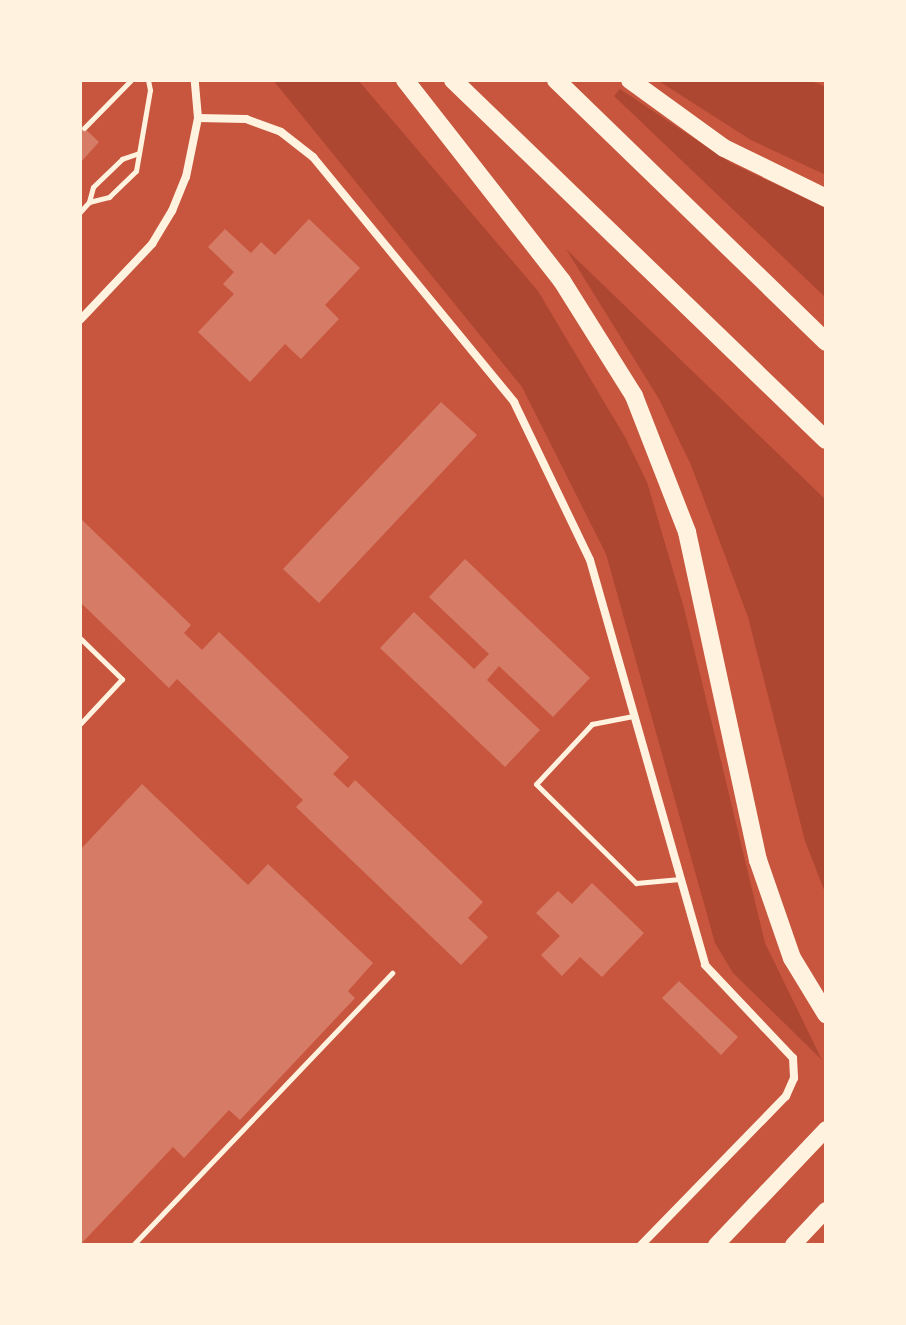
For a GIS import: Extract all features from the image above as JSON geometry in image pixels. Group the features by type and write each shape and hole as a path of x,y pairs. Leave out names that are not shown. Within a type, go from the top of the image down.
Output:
{"highway":[{"path":"405,80 562,281 634,396 687,532 758,860 792,958 826,1014"},
{"path":"453,80 826,440"},
{"path":"556,80 826,342"},
{"path":"630,80 724,148 826,198"}],"main road":[{"path":"716,1245 826,1129"},
{"path":"793,1245 826,1210"}],"street":[{"path":"80,320 152,244 172,211 186,177 198,118 195,80"},
{"path":"198,118 246,119 281,132 313,157 514,402 590,560 705,965 793,1058 794,1078 786,1096 641,1245"}],"lane":[{"path":"84,128 131,80"},
{"path":"89,202 109,197 136,171 148,80"},
{"path":"80,212 89,202 93,187 122,159 139,153"},
{"path":"80,638 122,679 80,724"},
{"path":"634,716 592,724 536,784 636,883 680,879"},
{"path":"133,1245 392,973"}],"shaded area":[{"path":"273,80 358,80 538,291 625,437 647,482 684,608 765,943 822,1060 733,973 715,943 606,554 522,387"},
{"path":"657,80 809,80 826,87 826,175 751,140"},
{"path":"620,89 731,163 826,208 826,298 614,96"},
{"path":"566,249 826,500 826,895 805,841 748,617 691,465 659,399"}],"building":[{"path":"80,124 99,142 80,163"},
{"path":"309,219 360,268 325,305 339,319 301,359 285,344 250,382 198,332 234,294 223,284 234,272 208,247 225,229 251,253 261,242 275,255"},
{"path":"441,402 477,435 319,603 283,569"},
{"path":"80,518 191,625 184,633 202,650 219,632 349,757 333,774 348,788 355,780 483,902 468,918 488,937 461,965 296,807 303,800 177,679 169,688 80,602"},
{"path":"465,559 590,678 553,717 499,666 487,680 540,730 505,767 380,648 414,612 474,669 489,654 429,597"},
{"path":"142,784 248,885 268,864 373,963 348,991 355,998 240,1120 229,1110 184,1158 173,1147 80,1245 80,850"},
{"path":"592,883 644,933 602,977 580,957 562,976 541,955 560,936 536,913 558,891 572,904"},
{"path":"679,981 738,1037 721,1055 662,998"}]}
